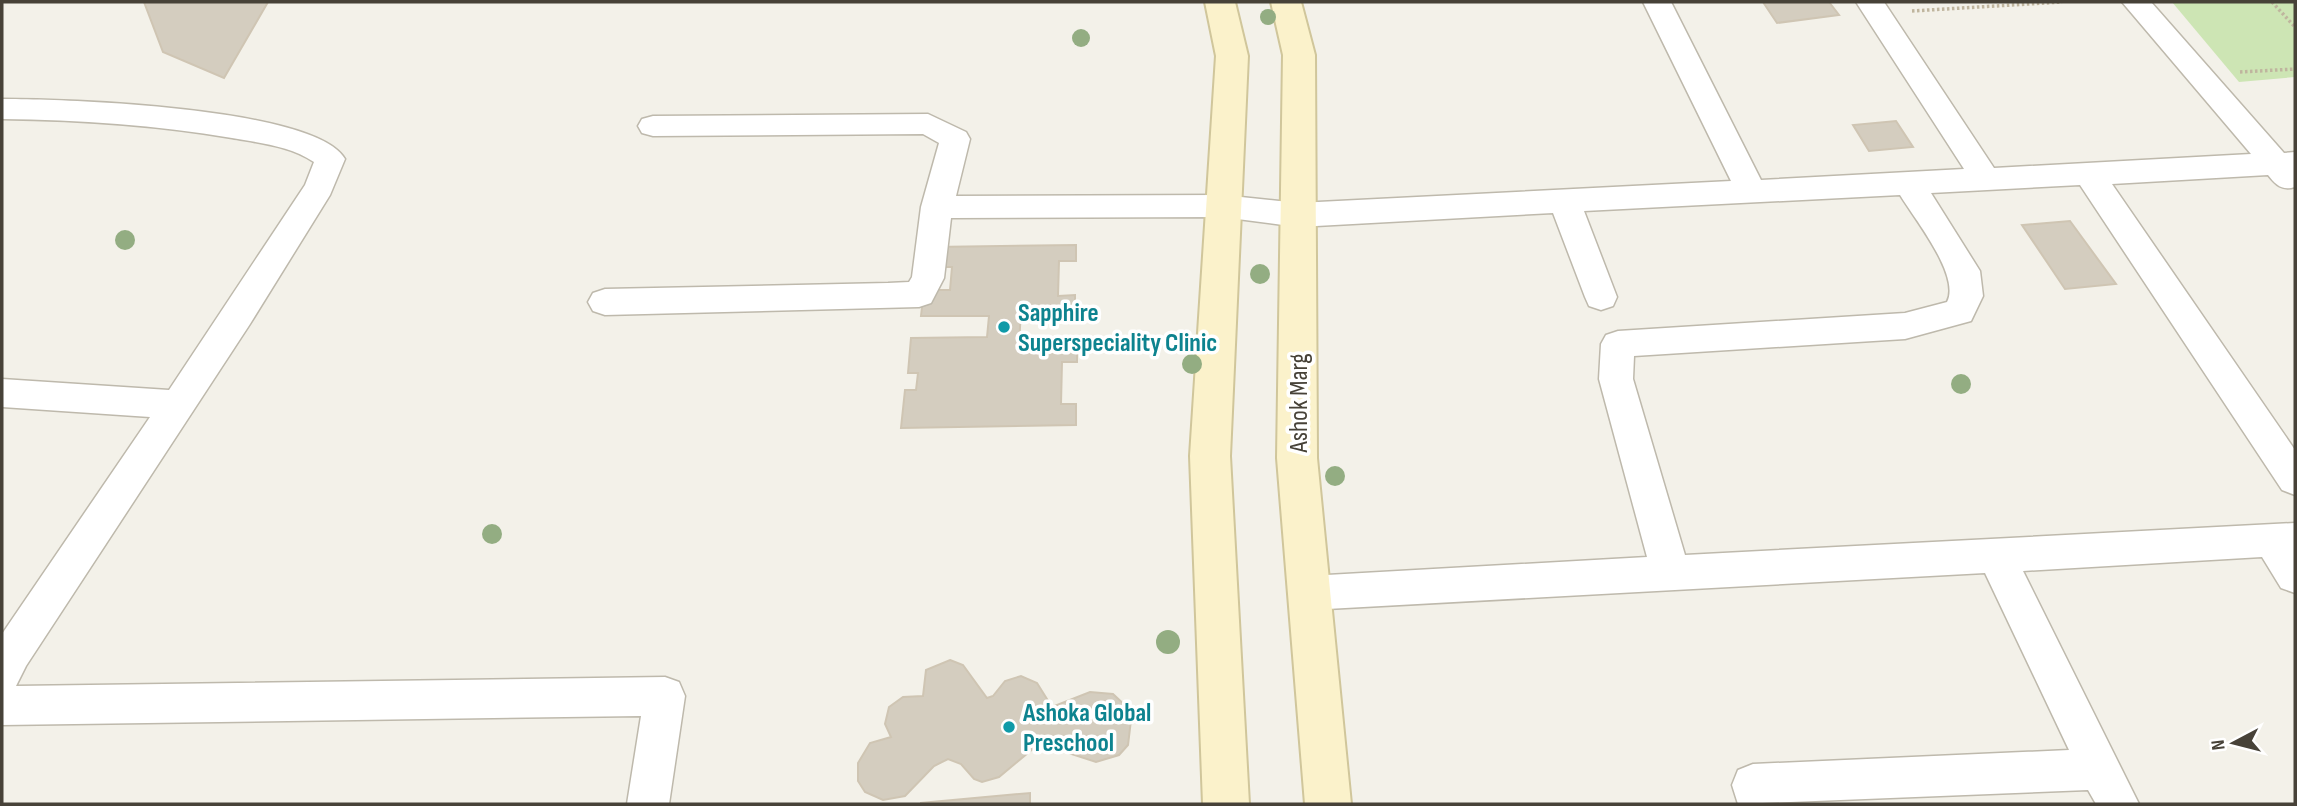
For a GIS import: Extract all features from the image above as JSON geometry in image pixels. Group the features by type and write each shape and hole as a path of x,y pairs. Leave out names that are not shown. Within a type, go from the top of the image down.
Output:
{"street":[{"path":"1220,2 1232,56 1210,456 1226,804"},
{"name":"Ashok Marg","path":"1286,2 1299,55 1297,458 1328,804"},
{"path":"1657,2 1751,191"},
{"path":"2136,2 2289,171"},
{"path":"1874,7 1986,179"},
{"path":"4,112 97,110 192,120 273,135 319,149 330,159 319,187 178,405 5,659"},
{"path":"605,302 919,294 928,278 937,207 954,139 928,124 653,126"},
{"path":"937,207 1222,206 1298,215 2089,174 2289,171"},
{"path":"2089,174 2295,479"},
{"path":"1671,574 1616,379 1618,344 1905,326 1958,312 1967,296 1964,271 1908,183"},
{"path":"1564,201 1601,297"},
{"path":"2,393 178,405"},
{"path":"1309,593 2283,540 2295,576"},
{"path":"1759,804 1753,785 2109,787 1997,557"},
{"path":"2,706 665,696 648,804"}],"path":[{"path":"1874,7 2062,2"},
{"path":"2272,2 2295,27"},
{"path":"2241,73 2295,69"}],"green space":[{"path":"2172,2 2295,2 2295,77 2239,82"}],"building":[{"path":"144,2 268,2 224,78 163,52"},
{"path":"1763,2 1829,2 1839,15 1777,23"},
{"path":"1896,121 1913,147 1869,151 1853,125"},
{"path":"2070,221 2116,284 2065,289 2022,225"},
{"name":"Sapphire Superspeciality Clinic","path":"1076,245 1076,261 1059,261 1058,296 1075,295 1075,309 1021,310 1019,345 1077,344 1077,362 1062,362 1061,404 1076,404 1076,425 901,428 905,390 916,390 918,373 908,373 911,338 987,337 989,316 921,316 924,290 950,290 952,267 931,267 933,247"},
{"name":"Ashoka Global Preschool","path":"950,660 963,665 987,698 993,696 1005,681 1021,676 1037,683 1052,707 1090,692 1113,694 1128,708 1131,720 1128,745 1119,755 1096,762 1050,747 1034,748 999,777 982,782 974,779 961,764 948,759 934,766 905,796 883,800 865,792 858,781 858,763 870,743 891,737 885,724 889,707 903,697 923,696 926,670"},
{"path":"1030,793 1030,804 921,804 921,803"}],"place":[{"name":"Sapphire Superspeciality Clinic","path":"1004,327"},
{"name":"Ashoka Global Preschool","path":"1009,727"}]}
